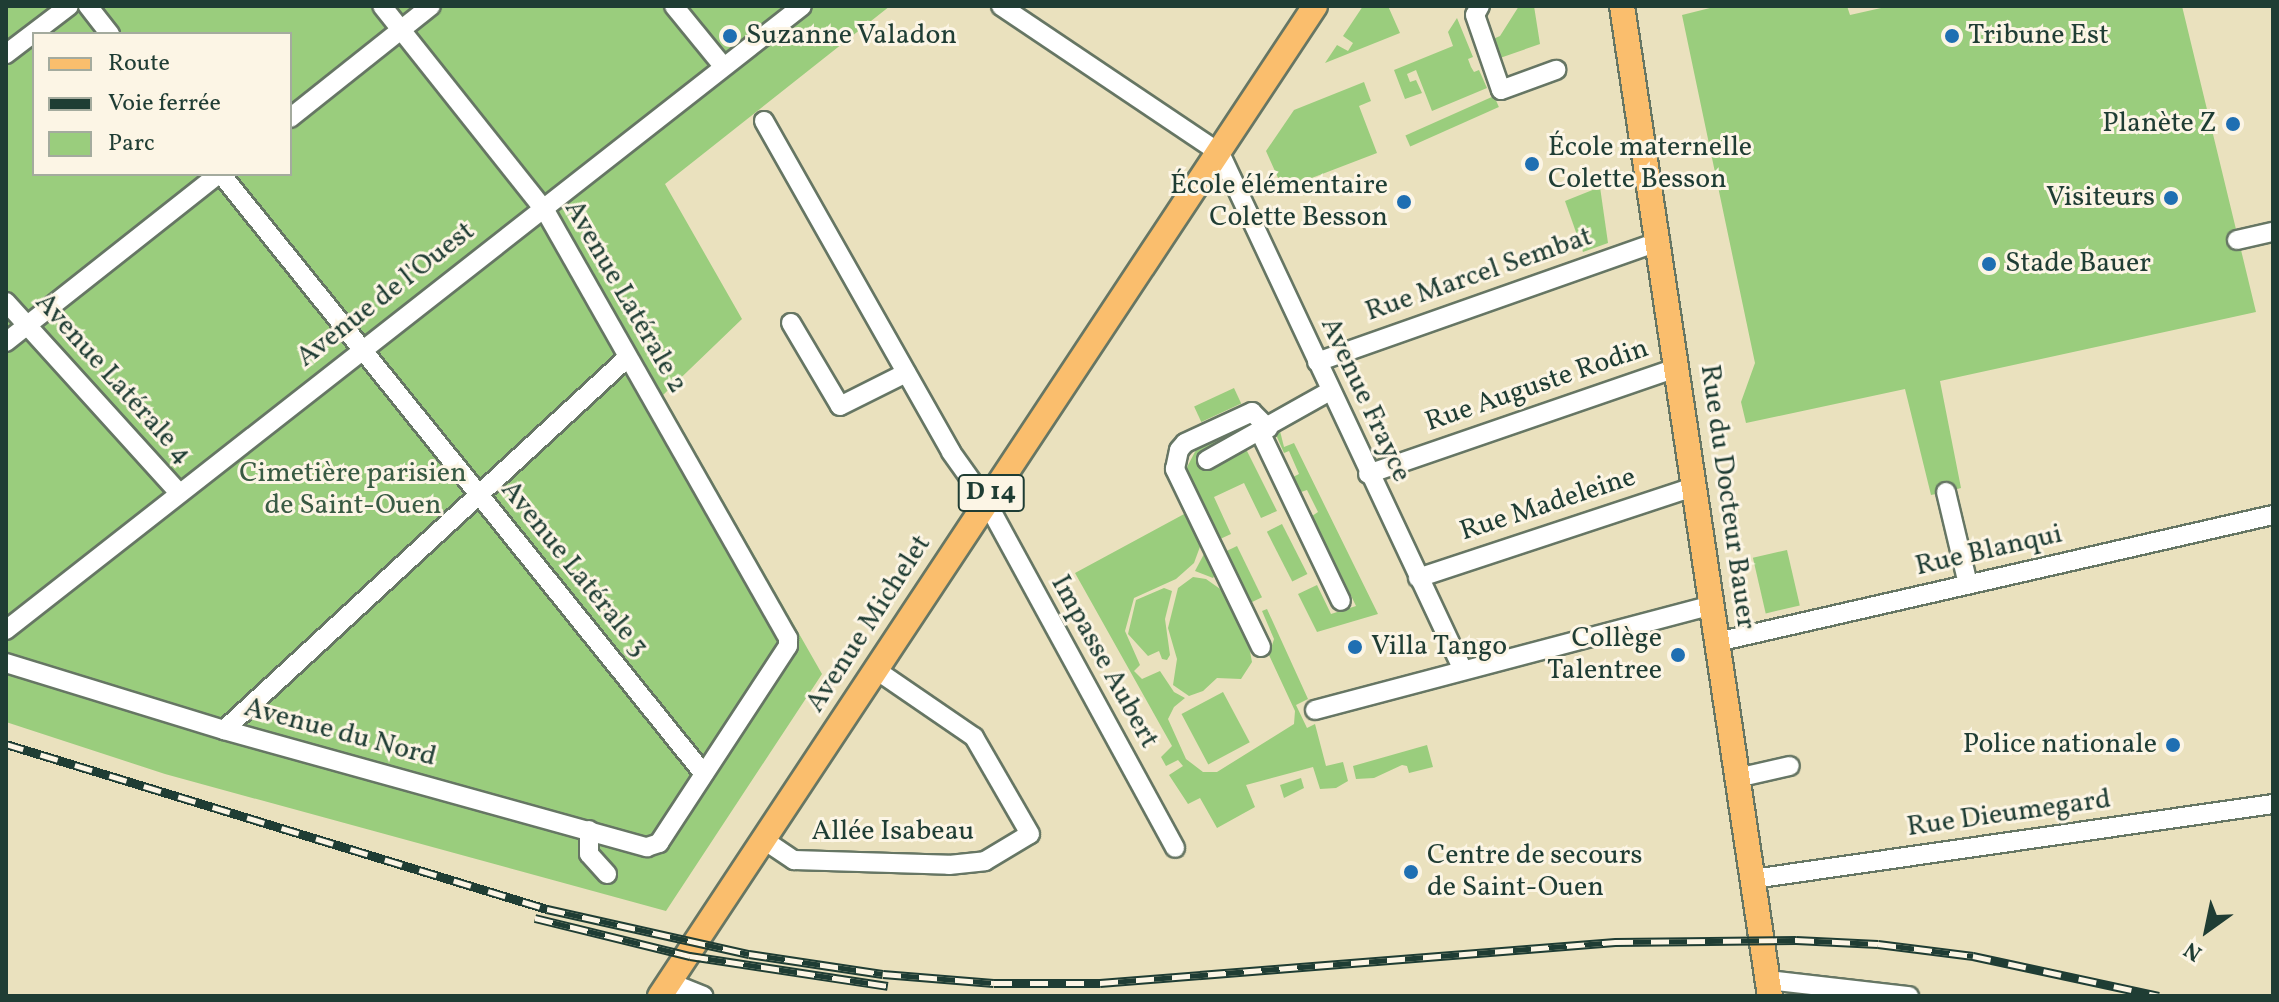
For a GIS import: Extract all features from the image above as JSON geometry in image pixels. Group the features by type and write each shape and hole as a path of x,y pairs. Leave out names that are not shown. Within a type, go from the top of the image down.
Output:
{"main road":[{"name":"Avenue Michelet","path":"664,989 1315,6"},
{"name":"Rue du Docteur Bauer","path":"1622,6 1679,367 1710,606 1769,988"}],"street":[{"path":"35,32 69,6"},
{"path":"88,6 108,32"},
{"name":"Avenue Latérale 2","path":"382,6 542,208 788,638 786,650 704,774"},
{"path":"292,116 431,6"},
{"path":"674,6 723,66"},
{"name":"Avenue de l'Ouest","path":"6,630 802,6"},
{"path":"1001,6 1220,153"},
{"path":"1480,6 1475,15 1501,90 1556,70"},
{"path":"6,54 32,34"},
{"name":"Impasse Aubert","path":"764,121 951,452 986,501 1175,848"},
{"name":"Avenue Frayce","path":"1220,153 1368,474 1462,668"},
{"path":"6,342 217,176"},
{"name":"Avenue Latérale 3","path":"222,176 704,774"},
{"path":"2237,240 2273,232"},
{"name":"Rue Marcel Sembat","path":"1317,362 1660,241"},
{"name":"Avenue Latérale 4","path":"6,302 179,493"},
{"path":"791,323 840,406 906,373"},
{"path":"224,730 627,358"},
{"name":"Rue Auguste Rodin","path":"1368,474 1679,367"},
{"path":"1207,460 1330,391"},
{"path":"1261,647 1175,469 1179,450 1185,443 1252,412 1264,430 1341,601"},
{"name":"Rue Madeleine","path":"1418,578 1696,486"},
{"path":"1946,492 1968,584"},
{"name":"Rue Blanqui","path":"1717,642 2273,515"},
{"path":"1315,710 1462,668 1710,606"},
{"name":"Avenue du Nord","path":"6,663 224,730 642,846 654,847 659,843 704,774"},
{"name":"Allée Isabeau","path":"764,840 794,860 949,865 985,861 1030,834 974,737 876,670"},
{"path":"1737,778 1790,766"},
{"name":"Rue Dieumegard","path":"1753,879 2273,804"},
{"path":"589,830 589,854 607,874"},
{"path":"1769,988 1909,996"},
{"path":"664,989 703,996"}],"green space":[{"name":"Cimetière parisien de Saint-Ouen","path":"6,6 890,6 665,184 742,319 663,395 822,674 666,911 165,774 6,722"},
{"path":"1363,6 1388,6 1400,33 1325,63 1337,45 1348,51 1353,43 1343,36"},
{"path":"1519,6 1534,6 1540,44 1500,58 1493,39 1500,36"},
{"name":"Stade Bauer","path":"1718,6 1847,6 1850,15 1890,6 2182,6 2256,312 1940,381 1961,488 1946,492 1931,495 1905,389 1746,423 1741,402 1755,363 1682,15"},
{"path":"1457,18 1473,57 1468,59 1471,67 1474,72 1479,70 1487,88 1432,111 1416,70 1407,74 1410,82 1416,80 1422,93 1405,99 1394,70 1453,46 1448,32"},
{"path":"1364,82 1371,101 1359,106 1377,153 1283,189 1266,151 1294,110"},
{"path":"1494,96 1499,107 1410,146 1405,135"},
{"path":"1600,187 1608,243 1583,252 1565,201"},
{"path":"1234,388 1241,403 1201,422 1194,407"},
{"path":"1243,425 1247,433 1203,452 1210,465 1245,447 1277,511 1261,518 1244,483 1214,497 1231,534 1218,540 1186,469 1197,448"},
{"path":"1279,427 1284,447 1294,443 1378,614 1317,632 1298,594 1317,585 1331,614 1356,606 1312,516 1318,512 1307,490 1301,492 1293,477 1299,474 1289,451 1284,453 1277,437 1272,435"},
{"path":"1186,513 1201,544 1194,563 1176,579 1134,598 1125,631 1140,665 1134,671 1142,679 1160,671 1174,692 1185,698 1174,707 1168,719 1186,759 1203,772 1217,772 1294,724 1295,711 1269,655 1274,639 1262,611 1267,609 1308,699 1296,705 1307,728 1315,724 1326,766 1343,762 1348,781 1336,788 1320,789 1313,767 1246,785 1255,807 1217,828 1200,798 1188,804 1169,775 1183,766 1178,760 1166,766 1161,757 1172,746 1075,573"},
{"path":"1282,524 1307,574 1292,582 1267,532"},
{"path":"1237,546 1262,597 1249,604 1224,553"},
{"path":"1787,550 1800,606 1766,613 1753,558"},
{"path":"1204,554 1215,575 1213,578 1195,571"},
{"path":"1193,577 1206,579 1223,591 1249,646 1252,662 1241,679 1217,678 1203,691 1189,696 1173,685 1177,659 1168,628 1178,588"},
{"path":"1164,588 1172,591 1165,619 1170,655 1167,660 1162,659 1159,651 1148,656 1128,634 1136,600"},
{"path":"1223,692 1250,742 1208,764 1182,714"},
{"path":"1427,745 1433,767 1409,773 1407,766 1402,765 1374,778 1356,779 1353,766"},
{"path":"1301,778 1304,788 1284,798 1280,785"}],"railway":[{"path":"6,744 547,909 749,954 883,974 994,983 1100,983 1615,942 1796,940 1878,944 1973,956 2159,996"},
{"path":"535,918 690,956 888,986"}],"place":[{"name":"Suzanne Valadon","path":"730,36"},
{"name":"Tribune Est","path":"1952,36"},
{"name":"Planète Z","path":"2233,124"},
{"name":"École maternelle Colette Besson","path":"1532,164"},
{"name":"Visiteurs","path":"2171,198"},
{"name":"École élémentaire Colette Besson","path":"1404,202"},
{"name":"Stade Bauer","path":"1989,264"},
{"name":"Villa Tango","path":"1355,647"},
{"name":"Collège Talentree","path":"1678,655"},
{"name":"Police nationale","path":"2173,745"},
{"name":"Centre de secours de Saint-Ouen","path":"1411,872"}]}
